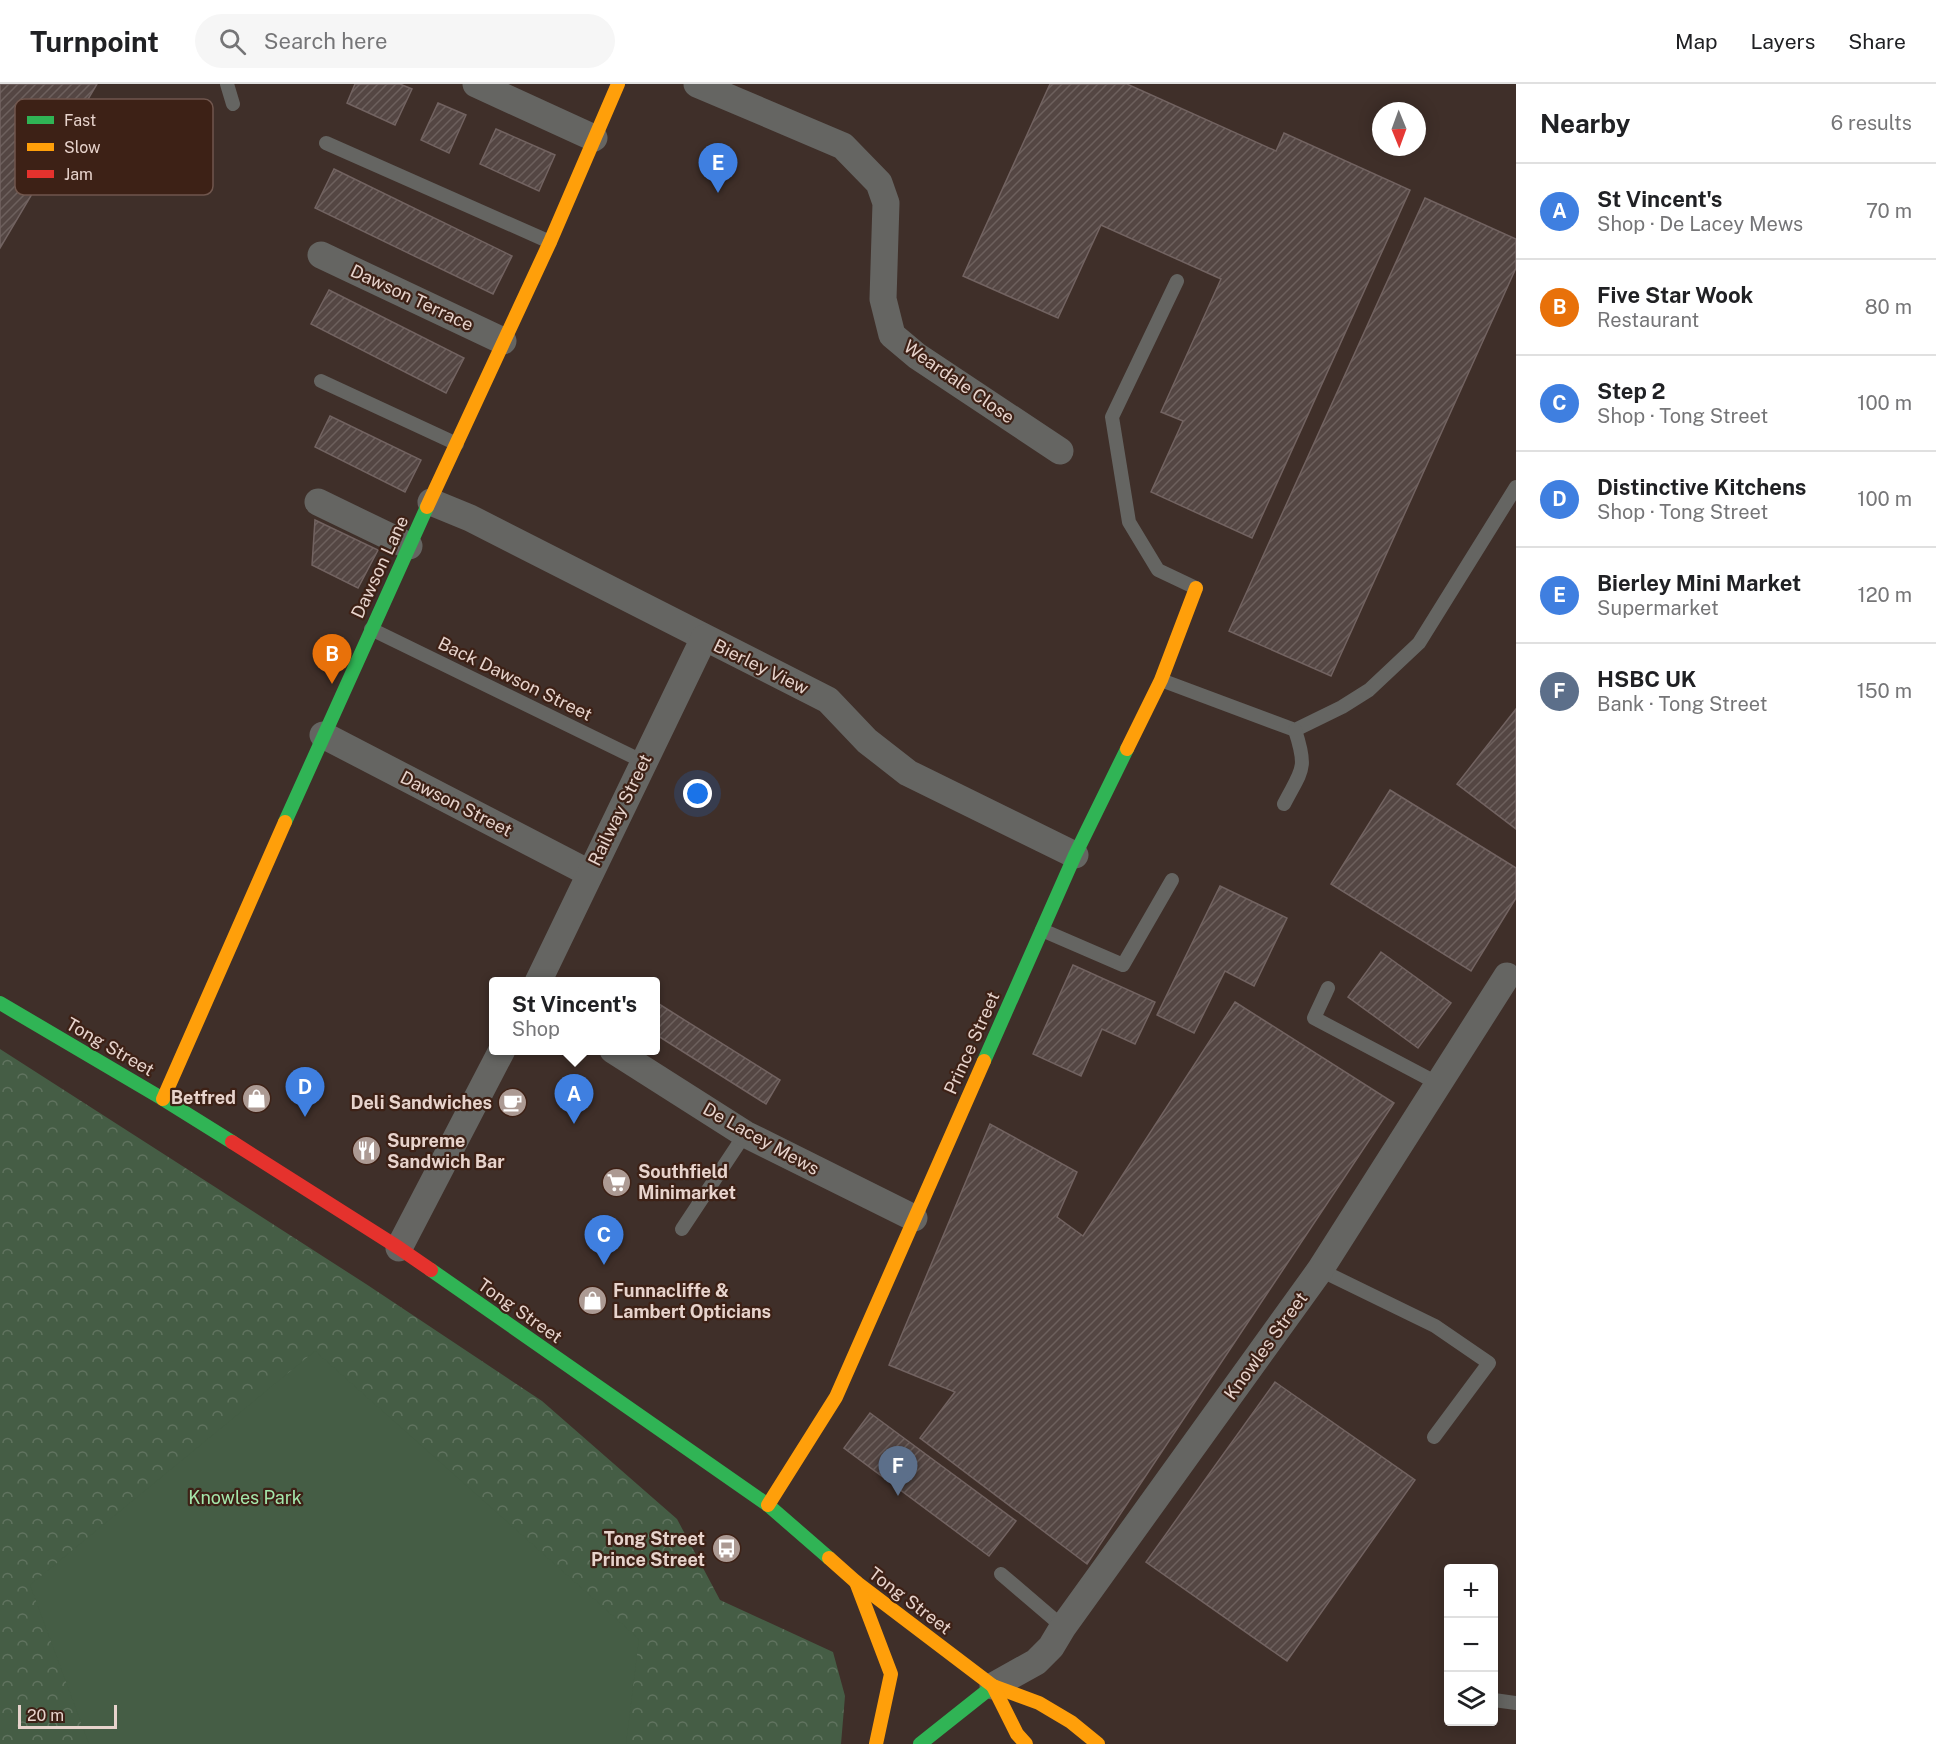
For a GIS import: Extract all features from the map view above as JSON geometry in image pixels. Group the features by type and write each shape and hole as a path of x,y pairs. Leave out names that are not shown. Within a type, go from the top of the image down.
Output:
{"main road":[{"name":"Dawson Lane","path":"164,1099 322,735 550,242 618,84"},
{"name":"Prince Street","path":"768,1505 836,1397 1041,929 1161,680 1196,588"},
{"name":"Tong Street","path":"0,1003 164,1099 399,1248 768,1505 856,1582 993,1686 1039,1703 1071,1722 1098,1744"},
{"path":"856,1582 891,1674 876,1744"},
{"name":"Tong Street","path":"993,1686 1017,1734 1026,1744"},
{"path":"920,1744 993,1686"}],"street":[{"path":"476,84 594,138"},
{"name":"Weardale Close","path":"697,84 843,146 879,183 886,203 883,299 892,335 917,356 1060,451"},
{"name":"Dawson Terrace","path":"321,255 503,341"},
{"path":"318,502 409,546"},
{"name":"Bierley View","path":"431,502 470,518 828,700 867,741 908,773 1075,855"},
{"name":"Railway Street","path":"540,977 704,638"},
{"name":"Dawson Street","path":"322,735 589,873"},
{"name":"Knowles Street","path":"993,1686 1036,1662 1051,1647 1063,1627 1320,1270 1506,976"},
{"path":"399,1248 499,1055"},
{"name":"De Lacey Mews","path":"621,1055 745,1134 914,1218"}],"lane":[{"path":"227,84 232,104"},
{"path":"326,143 550,242"},
{"path":"1177,281 1112,417 1129,522 1158,570 1196,588"},
{"path":"321,381 457,444"},
{"path":"1161,680 1295,730 1342,707 1369,690 1419,644 1516,487"},
{"name":"Back Dawson Street","path":"371,629 644,762"},
{"path":"1284,804 1303,767 1302,751 1295,730"},
{"path":"1041,929 1123,965 1172,880"},
{"path":"1328,988 1314,1018 1437,1083"},
{"path":"682,1229 745,1134"},
{"path":"1320,1270 1435,1326 1489,1363 1434,1437"},
{"path":"1001,1574 1063,1627"},
{"path":"1498,1701 1516,1703"}],"green space":[{"name":"Knowles Park","path":"0,1049 366,1284 542,1401 677,1519 720,1600 833,1652 845,1696 841,1744 0,1744"},
{"path":"315,1351 639,1639 626,1744 89,1744 30,1585"}],"building":[{"path":"0,84 97,84 88,99 15,99 15,195 31,195 0,248"},
{"path":"355,84 400,84 412,89 395,125 347,103"},
{"path":"1050,84 1127,84 1276,151 1284,133 1410,190 1252,538 1151,492 1183,421 1161,412 1221,279 1101,225 1058,318 963,276"},
{"path":"438,103 466,115 449,153 421,140"},
{"path":"496,129 555,155 539,191 480,164"},
{"path":"334,169 512,256 493,294 315,208"},
{"path":"1425,198 1516,239 1516,268 1331,676 1229,631"},
{"path":"329,290 464,358 446,393 311,324"},
{"path":"330,416 421,460 405,492 315,447"},
{"path":"315,520 378,550 358,588 312,565"},
{"path":"1516,709 1516,829 1457,784"},
{"path":"1390,790 1516,868 1516,898 1471,971 1331,884"},
{"path":"1220,886 1287,918 1254,986 1225,971 1194,1033 1157,1015"},
{"path":"1381,952 1451,1003 1418,1048 1348,997"},
{"path":"1073,965 1155,1002 1135,1044 1102,1029 1081,1076 1033,1054"},
{"path":"1235,1002 1394,1103 1087,1564 920,1438 955,1392 889,1365 990,1124 1077,1172 1057,1217 1083,1236"},
{"path":"660,1005 780,1080 766,1104 660,1037"},
{"path":"1275,1382 1415,1480 1287,1661 1146,1562"},
{"path":"870,1413 1016,1521 989,1556 844,1448"}],"traffic: fast":[{"path":"285,822 427,507"},
{"path":"984,1061 1075,855 1127,749"},
{"path":"0,1003 232,1142"},
{"path":"431,1270 768,1505 829,1558"},
{"path":"920,1744 993,1686"}],"traffic: slow":[{"path":"427,507 550,242 618,84"},
{"path":"1127,749 1161,680 1196,588"},
{"path":"163,1099 285,822"},
{"path":"768,1505 836,1397 984,1061"},
{"path":"829,1558 856,1582 993,1686 1039,1703 1071,1722 1098,1744"},
{"path":"856,1582 891,1674 876,1744"},
{"path":"993,1686 1017,1734 1026,1744"}],"traffic: jam":[{"path":"232,1142 431,1270"}],"place":[{"name":"Bierley Mini Market","path":"718,193"},
{"name":"Five Star Wook","path":"332,684"},
{"name":"Betfred","path":"257,1098"},
{"name":"Deli Sandwiches","path":"513,1103"},
{"name":"Distinctive Kitchens","path":"305,1117"},
{"name":"St Vincent's","path":"574,1124"},
{"name":"Supreme Sandwich Bar","path":"366,1151"},
{"name":"Southfield Minimarket","path":"617,1182"},
{"name":"Step 2","path":"604,1265"},
{"name":"Funnacliffe & Lambert Opticians","path":"592,1301"},
{"name":"HSBC UK","path":"898,1496"},
{"name":"Tong Street Prince Street","path":"726,1549"}]}
